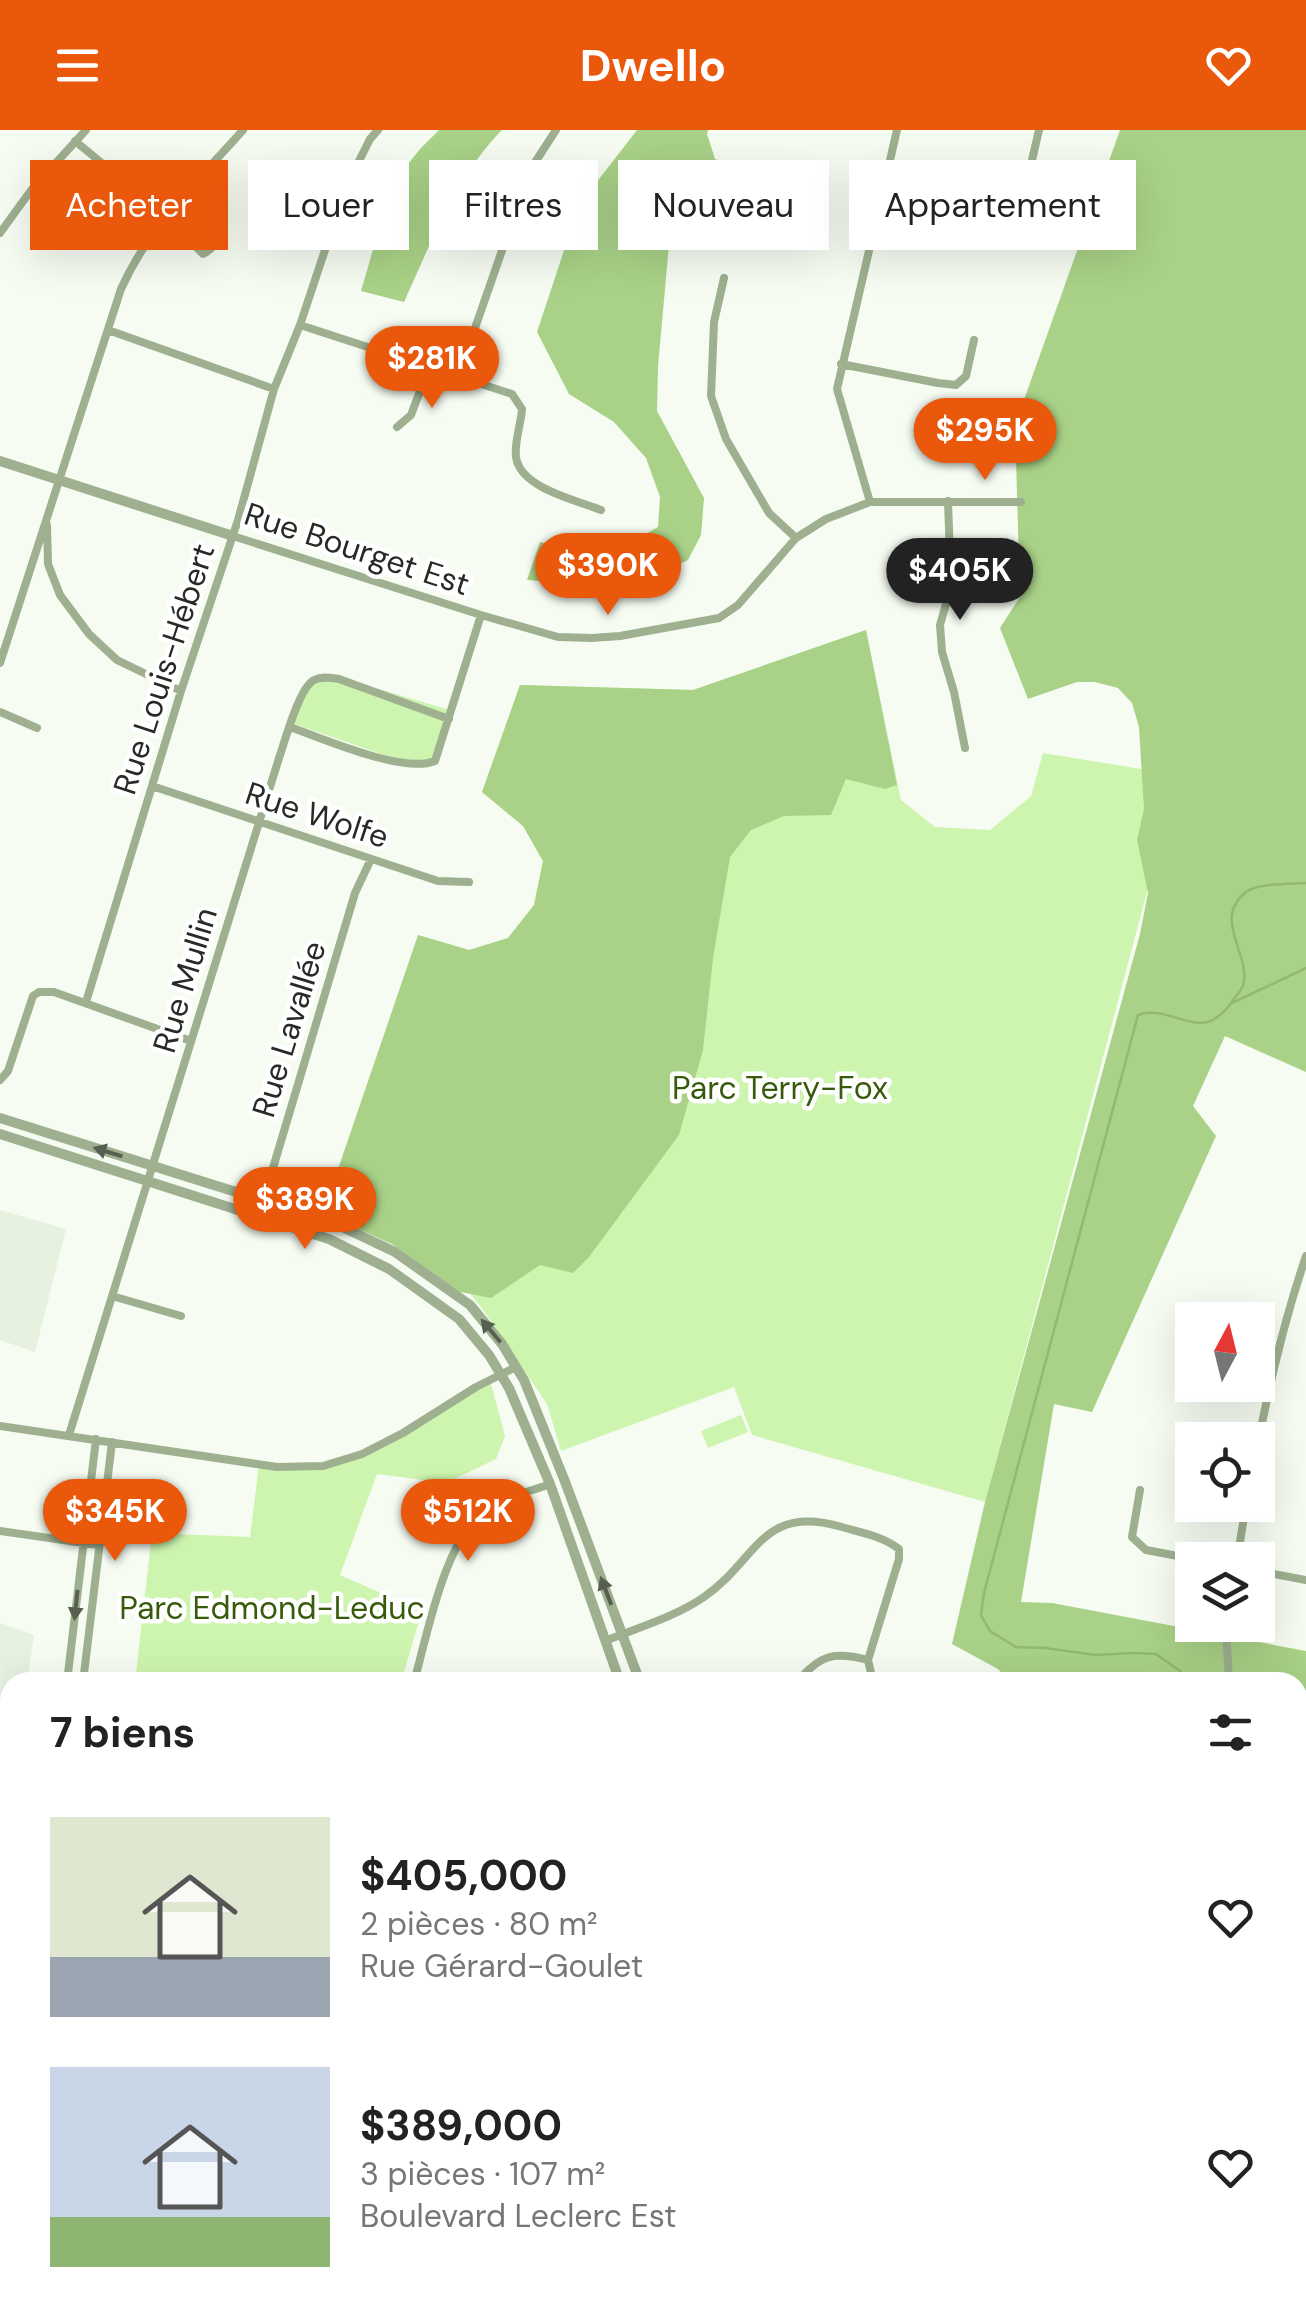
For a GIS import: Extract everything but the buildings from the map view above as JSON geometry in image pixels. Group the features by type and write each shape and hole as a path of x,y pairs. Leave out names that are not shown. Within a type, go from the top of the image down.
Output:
{"street":[{"path":"0,233 32,189 86,130"},
{"path":"217,160 243,130"},
{"name":"Rue Louis-Hébert","path":"86,1002 233,536 274,389 346,188 378,130"},
{"path":"458,377 530,170 556,130"},
{"path":"870,502 837,389 897,130"},
{"path":"1032,160 1039,130"},
{"path":"76,141 99,160"},
{"path":"0,663 120,289 140,250"},
{"path":"724,278 714,322 711,396 726,439 769,513 796,538"},
{"path":"300,325 512,394 522,409 516,456 522,474 537,485 601,510"},
{"path":"108,330 274,389"},
{"path":"841,364 956,385 966,376 974,340"},
{"path":"397,427 411,416 429,367"},
{"name":"Rue Bourget Est","path":"0,461 481,616 558,636 592,638 720,618 738,605 796,538 826,519 870,502 1020,502"},
{"path":"948,501 951,586 940,625 942,652 965,748"},
{"path":"47,518 48,564 60,595 89,634 116,660 182,691"},
{"path":"290,727 365,753 423,766 435,761 481,616"},
{"name":"Rue Mullin","path":"69,1435 290,727 308,685 325,677 339,679 449,718"},
{"path":"0,712 38,728"},
{"name":"Rue Wolfe","path":"152,786 438,881 469,882"},
{"name":"Rue Lavallée","path":"260,1216 355,894 371,859"},
{"path":"0,1080 8,1071 33,996 39,992 54,992 86,1002 192,1041"},
{"path":"0,1118 332,1222 395,1252 470,1306 502,1344 524,1380 636,1672"},
{"path":"0,1134 329,1239 390,1268 459,1320 489,1355 509,1388 550,1484 617,1672"},
{"path":"329,1239 332,1222"},
{"path":"1262,1422 1292,1297 1306,1256"},
{"path":"112,1296 181,1316"},
{"path":"0,1426 277,1467 324,1466 362,1454 404,1433 476,1387 516,1367"},
{"path":"68,1672 96,1439"},
{"path":"84,1672 112,1442"},
{"path":"417,1672 449,1559 465,1530 482,1512 501,1502 564,1478"},
{"path":"1140,1490 1132,1537 1146,1550 1175,1555"},
{"path":"606,1641 692,1605 767,1534 788,1522 820,1520 888,1541 898,1549 899,1560 868,1660 871,1672"},
{"path":"0,1531 98,1545"},
{"path":"1275,1574 1306,1580"},
{"path":"1227,1642 1228,1672"},
{"path":"806,1672 827,1657 845,1654 868,1660"}],"shaded area":[{"path":"0,1210 66,1229 35,1352 0,1340"},
{"path":"0,1623 34,1635 28,1672 0,1672"}],"green space":[{"path":"439,130 502,130 477,160 429,160 429,246 404,302 361,291 373,250 409,250 409,163"},
{"path":"637,130 708,130 718,160 618,160 618,250 669,250 657,411 704,498 701,535 688,560 658,575 610,587 527,580 540,542 597,554 632,542 658,527 660,497 646,458 614,422 569,394 537,332 564,250 598,250 598,180"},
{"path":"1120,130 1306,130 1306,1072 1225,1036 1193,1106 1216,1136 1092,1412 1054,1404 1021,1602 1052,1603 1175,1626 1175,1642 1258,1642 1306,1651 1306,1672 1001,1672 952,1644 985,1502 1148,893 1137,840 1144,809 1139,727 1132,703 1118,688 1095,682 1077,682 1028,699 1000,628 1020,597 1015,425 1077,250 1136,250 1136,160 1109,160"},
{"name":"Parc Terry-Fox","path":"866,630 901,800 935,827 990,830 1031,796 1043,753 1178,775 985,1502 752,1435 734,1387 561,1451 547,1404 469,1292 418,935 469,950 508,938 534,905 543,861 523,826 482,792 520,685 693,690"},
{"path":"866,630 897,785 885,789 846,779 831,815 784,816 751,830 730,857 703,1050 679,1135 589,1257 573,1273 540,1265 491,1298 460,1292 392,1244 323,1213 418,935 469,950 508,938 534,905 543,861 523,826 482,792 520,685 693,690"},
{"path":"319,675 335,676 453,711 428,768 292,723 301,687"},
{"name":"Parc Edmond-Leduc","path":"490,1380 505,1436 496,1459 446,1483 377,1474 340,1575 422,1611 404,1672 136,1672 152,1533 250,1537 259,1464 323,1466 362,1454"},
{"path":"741,1415 748,1432 708,1448 701,1431"}],"waterway":[{"path":"1180,1672 1156,1654 1095,1655 1016,1647 990,1631 981,1615 984,1593 1138,1015 1157,1013 1205,1023 1219,1016 1243,986 1242,962 1232,926 1236,903 1246,892 1258,887 1306,883"},
{"path":"1232,1003 1306,968"}]}
